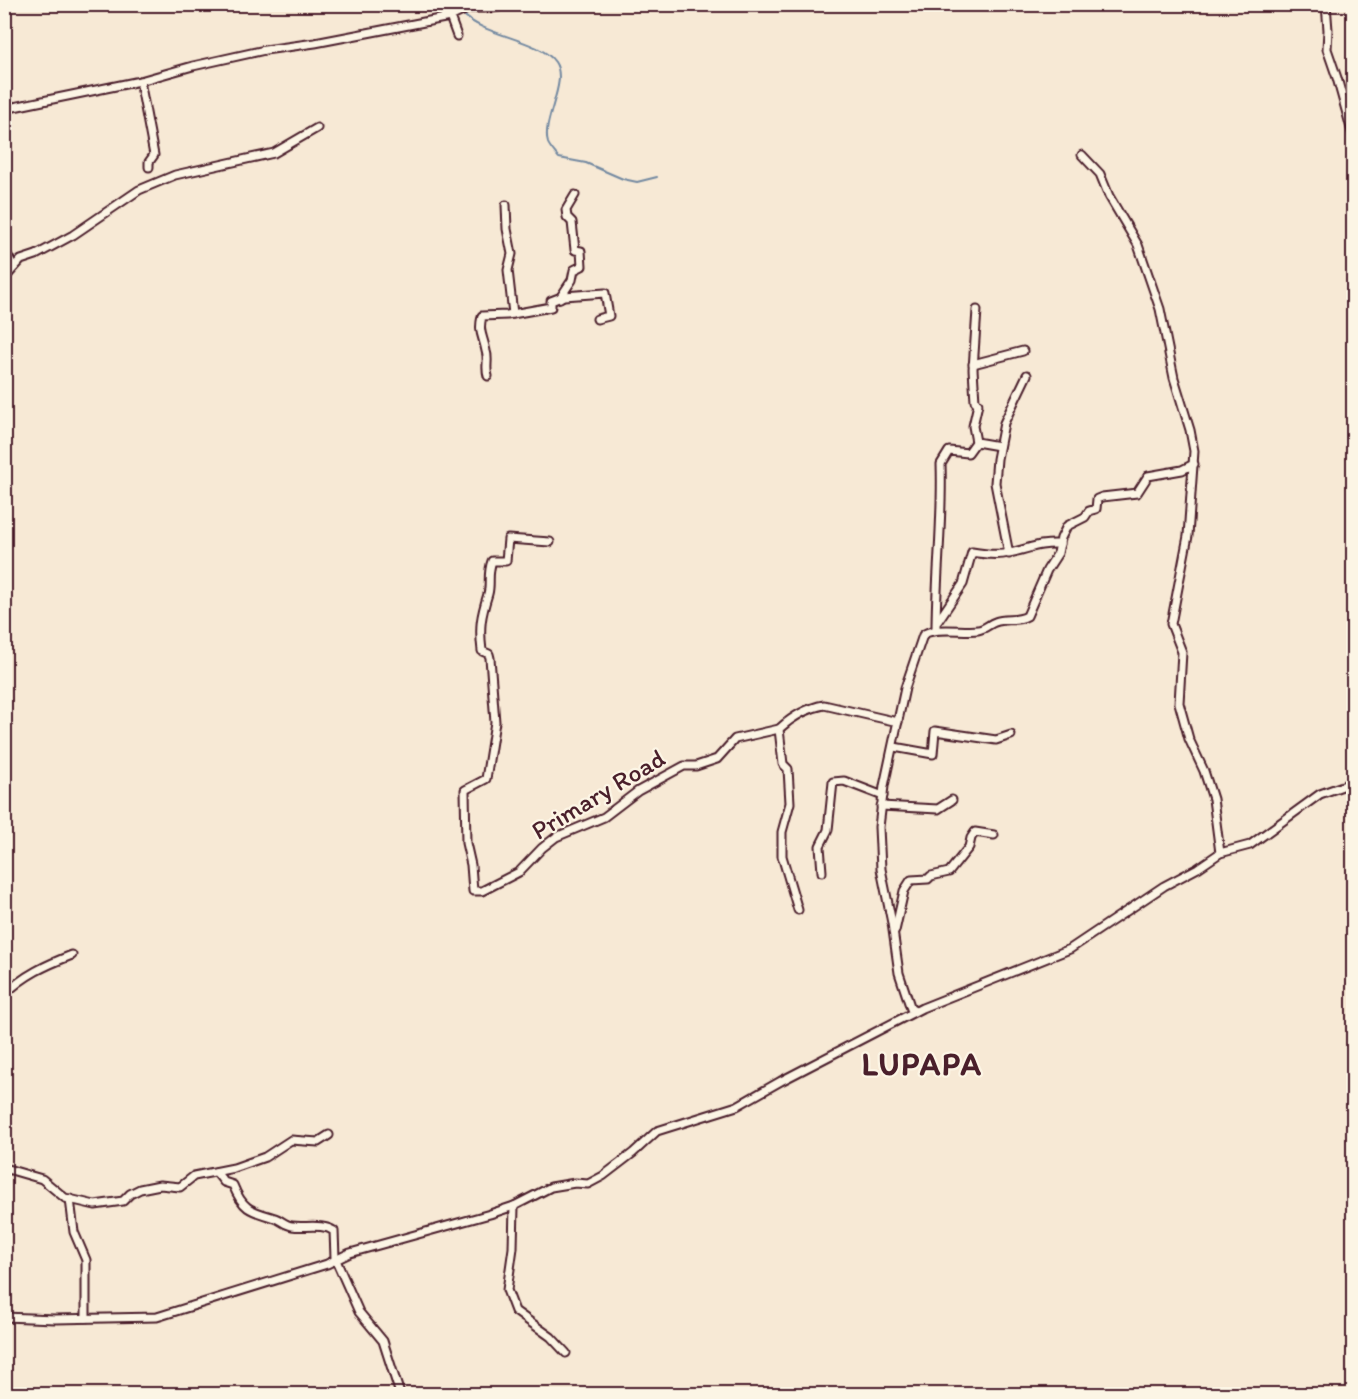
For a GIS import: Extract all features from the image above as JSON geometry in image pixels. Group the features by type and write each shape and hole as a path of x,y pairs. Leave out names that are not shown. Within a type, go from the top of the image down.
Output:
{"street":[{"path":"4,109 140,81 265,50 315,43 450,17 469,8 492,8 515,4"},
{"path":"1326,4 1327,49 1353,139"},
{"path":"450,17 457,36"},
{"path":"140,81 154,155 149,162 149,167"},
{"path":"4,279 21,260 36,255 74,235 139,190 175,175 274,153 317,128"},
{"path":"1082,155 1100,174 1109,196 1138,245 1160,309 1174,378 1190,429 1194,464 1188,536 1171,624 1182,652 1179,703 1189,739 1204,771 1213,798 1220,853"},
{"path":"560,297 572,280 574,270 582,266 580,251 575,250 572,222 567,217 566,210 575,195"},
{"path":"506,205 507,228 512,254 508,270 513,314"},
{"path":"4,249 14,267"},
{"path":"488,376 486,351 479,328 482,316 513,314 551,307 550,301 560,297 605,293 609,316 597,319"},
{"path":"936,627 940,571 941,464 949,451 968,453 976,442 973,426 978,404 975,401 973,364 977,310"},
{"path":"973,364 1023,351"},
{"path":"1009,554 994,483 1004,423 1027,375"},
{"path":"976,442 999,446"},
{"path":"915,1011 911,1009 899,973 881,869 879,827 881,806 905,688 923,635 936,627 981,630 997,621 1021,620 1027,616 1047,570 1058,553 1067,526 1085,517 1089,511 1096,509 1097,499 1137,493 1148,476 1182,470 1194,464"},
{"name":"Primary Road","path":"550,542 508,539 506,561 492,561 490,564 489,592 483,604 480,621 482,651 489,654 495,722 486,779 465,790 466,843 473,891 482,891 519,872 556,837 604,817 638,791 684,766 717,759 735,739 779,729"},
{"path":"936,627 963,584 972,552 1009,554 1043,543 1060,544"},
{"path":"798,910 782,856 782,832 790,803 788,769 783,764 779,729 813,707 824,705 898,722"},
{"path":"894,747 933,754 935,731 996,740 1011,735"},
{"path":"822,872 820,846 828,830 833,782 844,781 883,796"},
{"path":"4,1317 55,1319 157,1317 327,1264 335,1258 514,1206 551,1187 588,1184 603,1176 633,1153 657,1131 737,1106 915,1011 1070,949 1164,886 1220,853 1250,845 1320,794 1353,782"},
{"path":"881,806 938,809 952,800"},
{"path":"893,937 904,891 911,880 928,879 931,876 949,872 969,847 975,832 994,835"},
{"path":"4,995 34,972 72,955"},
{"path":"4,1168 42,1179 66,1198 95,1205 123,1201 140,1189 160,1185 180,1186 194,1176 216,1172 265,1157 291,1140 318,1142 329,1135"},
{"path":"216,1172 224,1182 233,1185 238,1200 250,1209 290,1226 325,1227 334,1231 335,1258 359,1312 383,1341 400,1395"},
{"path":"70,1199 74,1232 86,1260 86,1318"},
{"path":"514,1206 513,1248 507,1290 515,1311 551,1337 566,1353"}],"waterway":[{"path":"451,4 459,10"},
{"path":"463,14 484,28 537,48 555,62 559,80 547,134 548,143 559,158 586,163 623,179 637,182 657,177"}],"district":[{"name":"LUPAPA","path":"922,1064"}]}
